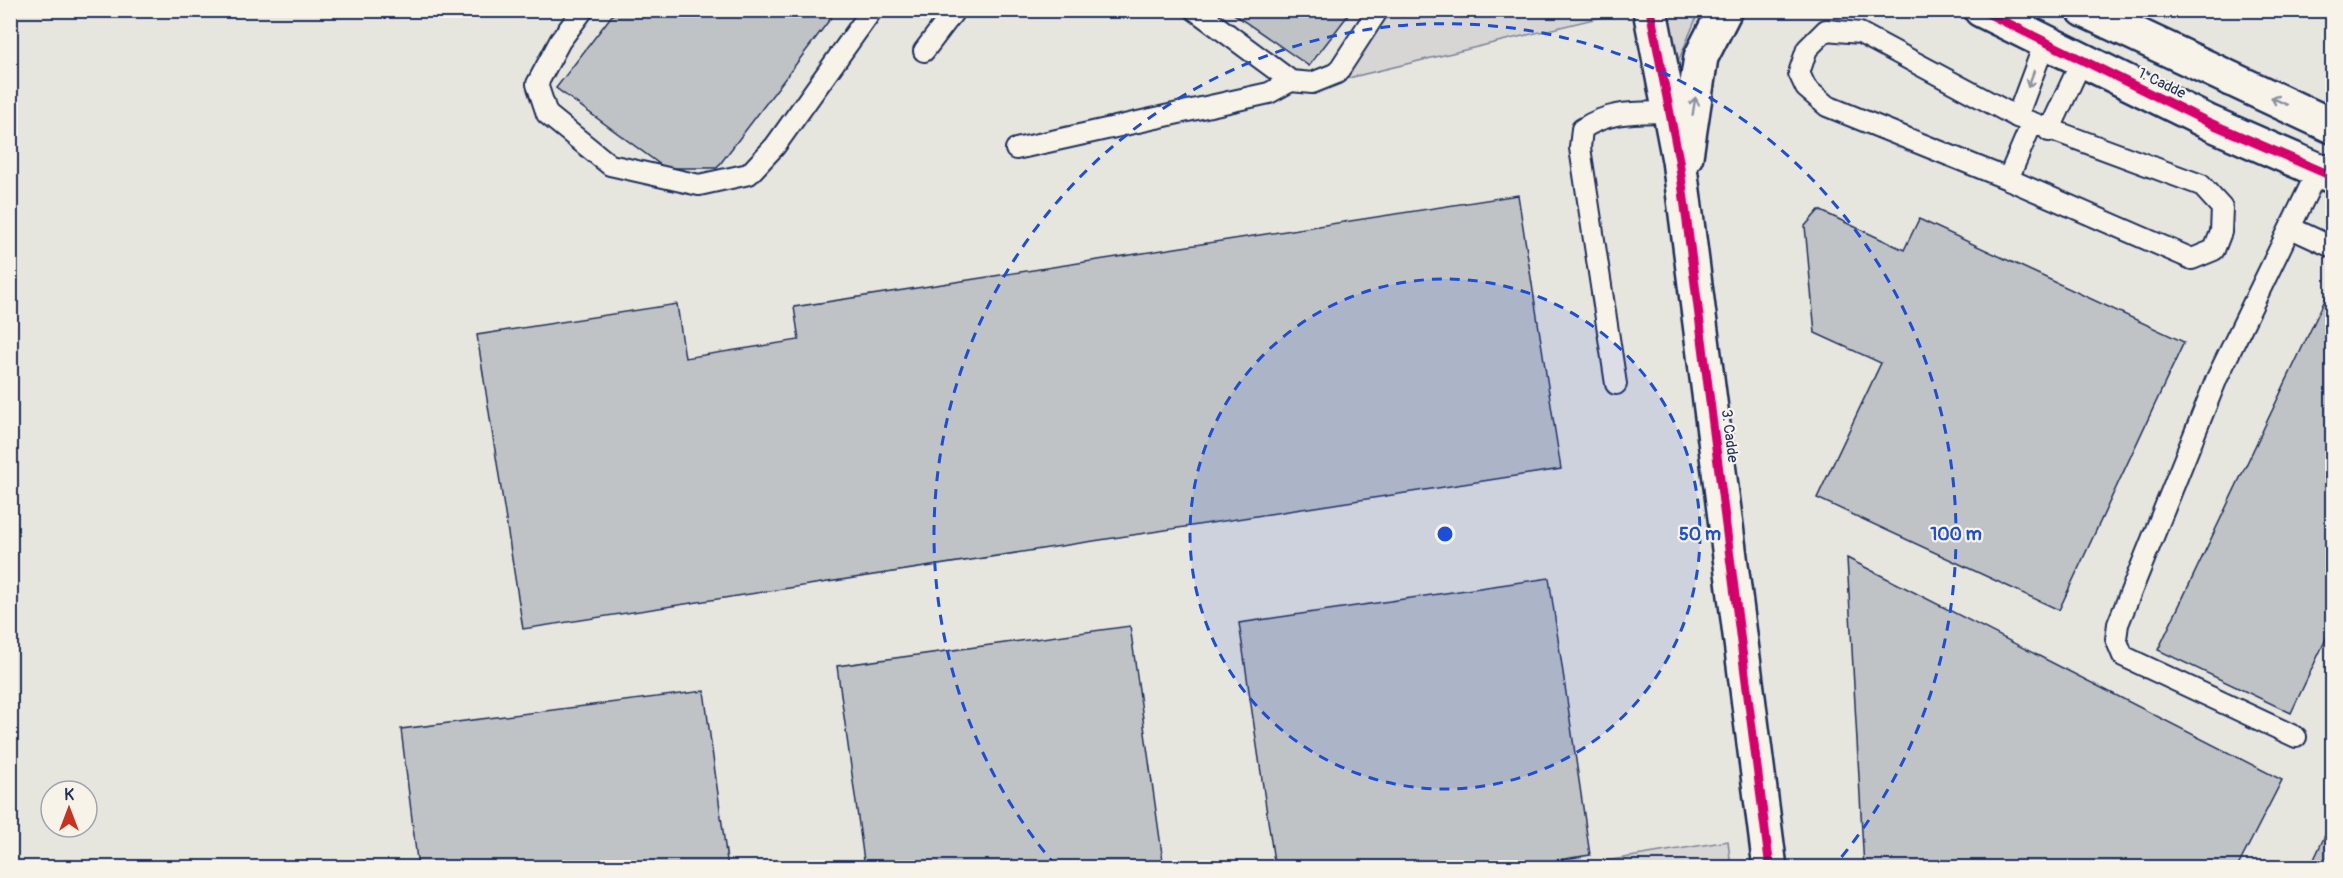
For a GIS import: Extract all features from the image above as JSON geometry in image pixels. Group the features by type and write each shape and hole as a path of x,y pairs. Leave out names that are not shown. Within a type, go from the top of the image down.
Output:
{"street":[{"name":"3. Cadde","path":"1650,10 1682,184 1770,867"},
{"name":"3. Cadde","path":"1682,184 1701,57 1725,10"},
{"name":"1. Cadde","path":"1981,10 2210,123 2325,173"},
{"path":"2084,10 2332,126"}],"lane":[{"path":"583,10 560,41 537,84 547,114 610,165 699,185 749,174 775,146 872,10"},
{"path":"924,51 955,10"},
{"path":"1196,10 1291,81 1312,83 1337,73 1378,10"},
{"path":"1826,30 1860,33 2032,124 2201,185 2222,208 2221,232 2214,250 2192,259 2008,179 1827,106 1806,88 1799,73 1807,49 1826,30"},
{"path":"2032,124 2045,42"},
{"path":"2008,179 2032,124 2082,60"},
{"path":"1016,149 1269,93 1291,81"},
{"path":"1616,384 1580,148 1582,129 1598,118 1620,113 1670,112"},
{"path":"2296,737 2123,656 2116,639 2118,624 2217,378 2291,228 2325,173"},
{"path":"2291,228 2332,247"}],"shaded area":[{"path":"1627,10 1344,79 1388,11"},
{"path":"10,11 2332,11 2332,867 11,867"},
{"path":"1667,11 1697,16 1675,69"},
{"path":"1728,841 1731,867 1568,867"}],"building":[{"path":"616,10 837,10 717,168 665,168 556,88"},
{"path":"1228,10 1352,10 1309,66"},
{"path":"1518,195 1561,469 523,629 477,335 677,304 685,358 799,340 794,307"},
{"path":"1819,210 1904,250 1919,219 2184,342 2059,610 1817,498 1881,363 1815,333 1805,226"},
{"path":"2332,285 2332,626 2291,713 2158,650"},
{"path":"1847,558 2282,780 2237,868 1864,868"},
{"path":"1549,578 1590,855 1506,868 1275,868 1239,623"},
{"path":"1130,626 1164,868 865,868 837,666"},
{"path":"704,691 728,868 418,868 401,729"},
{"path":"2328,829 2332,831 2332,868 2310,868"}],"cycle path":[{"path":"1650,10 1679,160 1770,868"},
{"path":"1981,10 2210,123 2332,176"}]}
